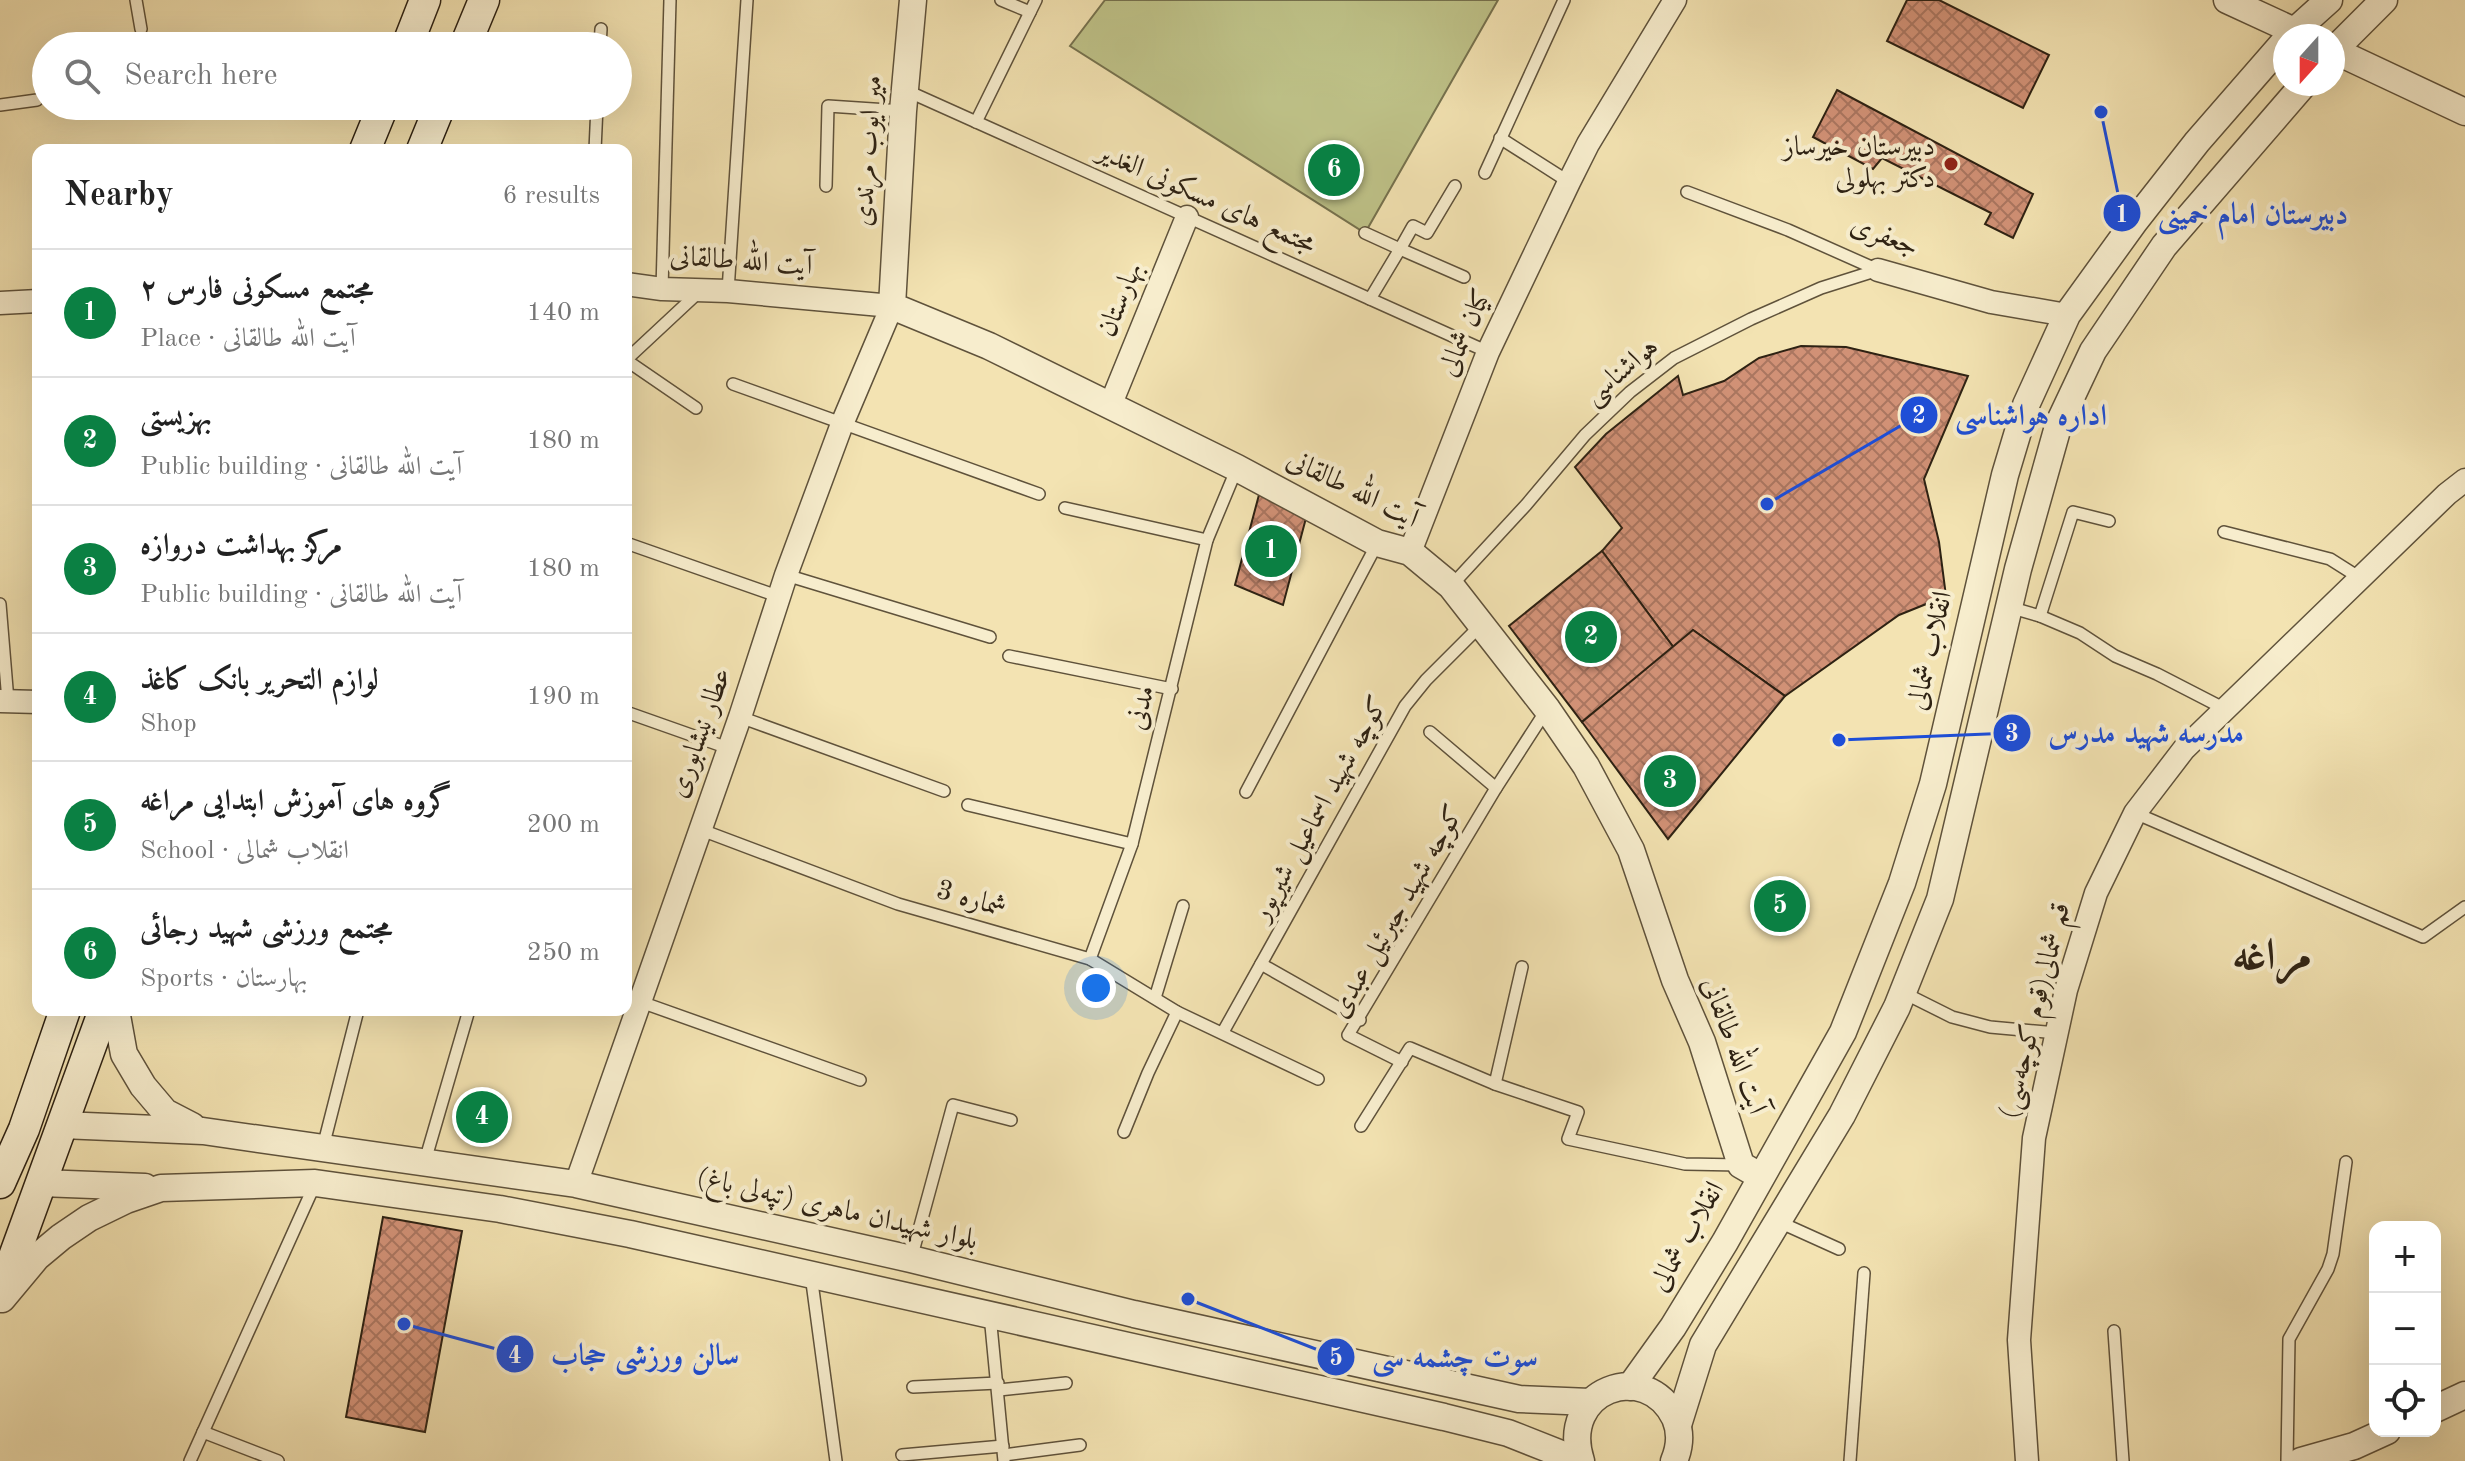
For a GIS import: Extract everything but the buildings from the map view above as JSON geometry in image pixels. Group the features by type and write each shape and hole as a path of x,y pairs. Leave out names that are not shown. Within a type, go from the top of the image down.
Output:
{"main road":[{"path":"412,32 425,0"},
{"path":"471,32 484,0"},
{"path":"367,144 377,120"},
{"path":"424,144 434,120"},
{"path":"41,1183 0,1183 12,1130 64,1016"},
{"path":"73,1016 85,1022 100,1016"},
{"path":"0,1295 106,1016"},
{"path":"12,1130 62,1125"}],"street":[{"name":"میر ایوب مرندی","path":"892,306 913,0"},
{"name":"کیان شمالی","path":"1410,552 1488,352 1569,182 1588,144 1675,0"},
{"path":"2227,0 2273,25"},
{"name":"انقلاب شمالی","path":"2305,24 2329,0"},
{"path":"2345,39 2384,0"},
{"path":"2345,57 2465,112"},
{"name":"انقلاب شمالی","path":"1630,1387 1673,1327 1725,1242 1750,1171 1791,1127 1843,1032 1902,883 1933,784 2005,475 2026,405 2067,315 2197,142 2273,58"},
{"path":"1674,1461 1679,1446 1678,1425 1703,1345 1842,1115 1902,992 1940,899 2009,607 2059,423 2093,351 2164,246 2293,96"},
{"path":"2197,142 2209,140 2219,144 2227,155 2228,170"},
{"name":"بهارستان","path":"1110,406 1187,217"},
{"name":"جعفری","path":"1878,270 1991,302 2067,315"},
{"name":"آیت الله طالقانی","path":"632,285 892,306 989,346 1237,468 1377,543 1410,552 1451,586 1547,709 1586,766 1631,850 1675,980 1702,1042 1750,1171"},
{"path":"0,303 32,301"},
{"name":"عطار نیشابوری","path":"576,1184 783,586 842,424 892,306"},
{"name":"قم شمالی(قوم کوچه‌سی)","path":"2027,1461 2020,1324 2034,1138 2066,990 2096,893 2135,813 2184,749 2465,480"},
{"path":"4,701 32,702"},
{"path":"108,1016 124,1054 143,1086 165,1112 203,1131"},
{"name":"بلوار شهیدان ماهری (تپه‌لی باغ)","path":"62,1125 203,1131 576,1184 911,1259 1134,1314 1519,1399 1590,1402"},
{"path":"315,1183 309,1177 307,1163 314,1151 323,1147"},
{"path":"41,1183 161,1188 315,1183 515,1212 811,1274 1495,1429 1580,1461"},
{"path":"0,1301 37,1257 61,1237 89,1218 161,1188"},
{"path":"1580,1461 1576,1430 1581,1415 1590,1402 1616,1388 1646,1390 1660,1398 1671,1410 1678,1425"},
{"path":"2441,1406 2465,1395"},
{"path":"2301,1461 2355,1454 2379,1437"}],"lane":[{"path":"136,0 141,29"},
{"path":"662,289 670,0"},
{"path":"728,291 747,0"},
{"path":"1001,0 1030,12"},
{"path":"976,122 1036,0"},
{"path":"1485,173 1564,0"},
{"path":"826,186 828,106 904,100"},
{"name":"مجتمع های مسکونی الغدیر","path":"904,100 976,122 1488,352"},
{"path":"0,105 32,101"},
{"path":"595,144 596,120"},
{"path":"1500,138 1569,182"},
{"path":"1370,299 1413,226 1427,233 1455,186"},
{"name":"جعفری","path":"1687,192 1788,230 1878,270"},
{"path":"1365,233 1464,277"},
{"name":"هواشناسی","path":"1451,586 1585,435 1630,392 1674,358 1821,288 1878,270"},
{"path":"632,354 701,291"},
{"path":"632,364 696,408"},
{"path":"733,384 1039,494"},
{"name":"مدنی","path":"1090,959 1132,844 1207,540 1237,468"},
{"path":"1065,508 1207,540"},
{"path":"2040,616 2073,512 2109,521"},
{"path":"2224,532 2330,559 2360,578"},
{"path":"1246,792 1377,543"},
{"path":"632,545 990,637"},
{"path":"0,604 4,701"},
{"path":"2009,607 2080,633 2115,656 2225,709"},
{"name":"کوچه شهید اسماعیل شیرپور","path":"1223,1032 1405,706 1426,680 1481,625"},
{"path":"1009,656 1172,689"},
{"name":"کوچه شهید جبرئیل عبدی","path":"1402,1062 1348,1035 1360,1020 1496,788 1547,709"},
{"path":"632,714 728,748"},
{"path":"740,717 944,791"},
{"path":"1430,732 1496,788"},
{"path":"968,805 1132,844"},
{"path":"2135,813 2423,937 2465,907"},
{"name":"شماره 3","path":"698,829 898,904 1090,959 1177,1012 1318,1079"},
{"path":"1155,998 1183,906"},
{"path":"1261,964 1360,1020"},
{"path":"1495,1084 1522,967"},
{"path":"1902,992 1952,1017 1990,1027 2057,1033"},
{"path":"638,1001 860,1080"},
{"path":"1124,1132 1177,1012"},
{"path":"323,1147 356,1016"},
{"path":"425,1161 467,1016"},
{"path":"1361,1126 1410,1048 1495,1084 1578,1112 1568,1139 1685,1164 1750,1171"},
{"path":"911,1259 953,1105 1011,1120"},
{"path":"2287,1461 2289,1339 2328,1269 2333,1254 2346,1162"},
{"path":"190,1461 315,1183"},
{"path":"1776,1221 1839,1249"},
{"path":"1850,1461 1864,1273"},
{"path":"811,1274 836,1461"},
{"path":"990,1315 1004,1454"},
{"path":"2114,1331 2123,1461"},
{"path":"913,1387 1066,1383"},
{"path":"203,1432 278,1461"},
{"path":"902,1455 1004,1454 1080,1445"}],"green space":[{"path":"1105,0 1498,0 1365,233 1070,46"}],"place":[{"name":"دبیرستان امام خمینی","path":"2101,112"},
{"name":"دبیرستان خیرساز دکتر بهلولی","path":"1951,164"},
{"name":"مجتمع ورزشی شهید رجائی","path":"1334,170"},
{"name":"اداره هواشناسی","path":"1767,504"},
{"name":"مجتمع مسکونی فارس ۲","path":"1271,551"},
{"name":"بهزیستی","path":"1591,637"},
{"name":"مدرسه شهید مدرس","path":"1839,740"},
{"name":"مرکز بهداشت دروازه","path":"1670,781"},
{"name":"گروه های آموزش ابتدایی مراغه","path":"1780,906"},
{"name":"لوازم التحریر بانک کاغذ","path":"482,1117"},
{"name":"سوت چشمه سی","path":"1188,1299"},
{"name":"سالن ورزشی حجاب","path":"404,1324"}],"district":[{"name":"مراغه","path":"2272,957"}]}
